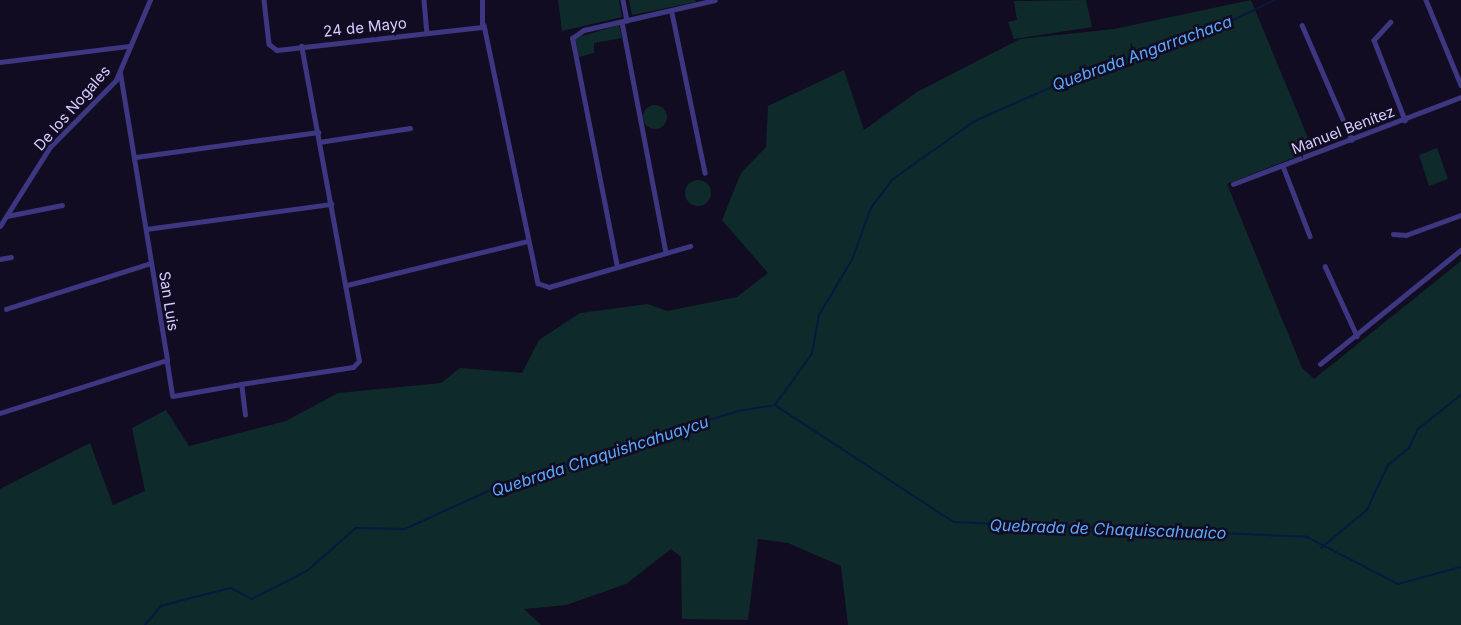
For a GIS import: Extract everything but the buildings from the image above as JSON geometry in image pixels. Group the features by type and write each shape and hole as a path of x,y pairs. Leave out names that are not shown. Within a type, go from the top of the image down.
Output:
{"street":[{"name":"De los Nogales","path":"0,226 50,147 120,73 129,46 150,0"},
{"name":"24 de Mayo","path":"264,0 270,47 302,46 484,25"},
{"path":"424,0 427,32"},
{"path":"482,0 484,25 527,241 544,287 690,246"},
{"path":"623,0 621,22 666,253"},
{"path":"617,267 572,45 580,31 672,13 715,0"},
{"path":"1426,0 1461,85"},
{"path":"672,13 705,173"},
{"path":"1391,22 1374,40 1405,120"},
{"path":"1302,25 1352,140"},
{"path":"0,62 129,46"},
{"path":"244,416 241,384 357,365 347,285 302,46"},
{"name":"San Luis","path":"120,73 136,157 173,396 241,384"},
{"name":"Manuel Benítez","path":"1233,184 1461,97"},
{"path":"319,142 410,128"},
{"path":"136,157 318,132"},
{"path":"1283,166 1310,236"},
{"path":"146,229 331,204"},
{"path":"8,216 62,205"},
{"path":"1393,234 1407,235 1461,215"},
{"path":"347,285 527,241"},
{"path":"1320,364 1461,250"},
{"path":"0,259 11,257"},
{"path":"6,309 151,263"},
{"path":"1325,266 1356,336"},
{"path":"0,413 166,360"}],"green space":[{"path":"558,0 619,0 622,17 562,31"},
{"path":"629,0 695,0 696,2 632,15"},
{"path":"1086,0 1092,27 1014,39 1008,22 1017,20 1014,1"},
{"path":"1251,0 1313,150 1227,184 1302,368 1314,379 1461,261 1461,625 848,625 841,566 788,543 758,539 748,620 682,619 681,557 671,549 626,584 566,605 524,609 541,625 0,625 0,489 90,443 113,505 145,491 132,428 166,410 189,446 286,421 338,393 441,383 460,368 522,373 539,340 580,313 648,304 667,311 737,297 768,273 722,220 741,173 766,147 768,106 844,70 864,130 917,92 1020,39 1114,29"},
{"path":"619,25 622,38 594,43 594,53 579,57 575,38"},
{"path":"655,105 663,109 667,117 663,125 655,129 647,125 643,117 647,109"},
{"path":"1437,148 1448,179 1429,186 1419,155"},
{"path":"698,180 707,184 711,193 707,202 698,206 689,202 685,193 689,184"}],"waterway":[{"name":"Quebrada Angarrachaca","path":"775,405 812,354 819,315 852,260 871,208 893,179 975,121 1084,73 1206,33 1275,0"},
{"path":"1321,548 1367,510 1388,465 1409,448 1418,429 1461,395"},
{"name":"Quebrada de Chaquiscahuaico","path":"145,625 161,606 231,588 252,599 307,571 356,528 405,529 506,483 738,411 775,405 954,522 1307,537 1398,584 1461,567"}],"water label":[{"name":"Quebrada Chaquishcahuaycu","path":"600,456"}]}
